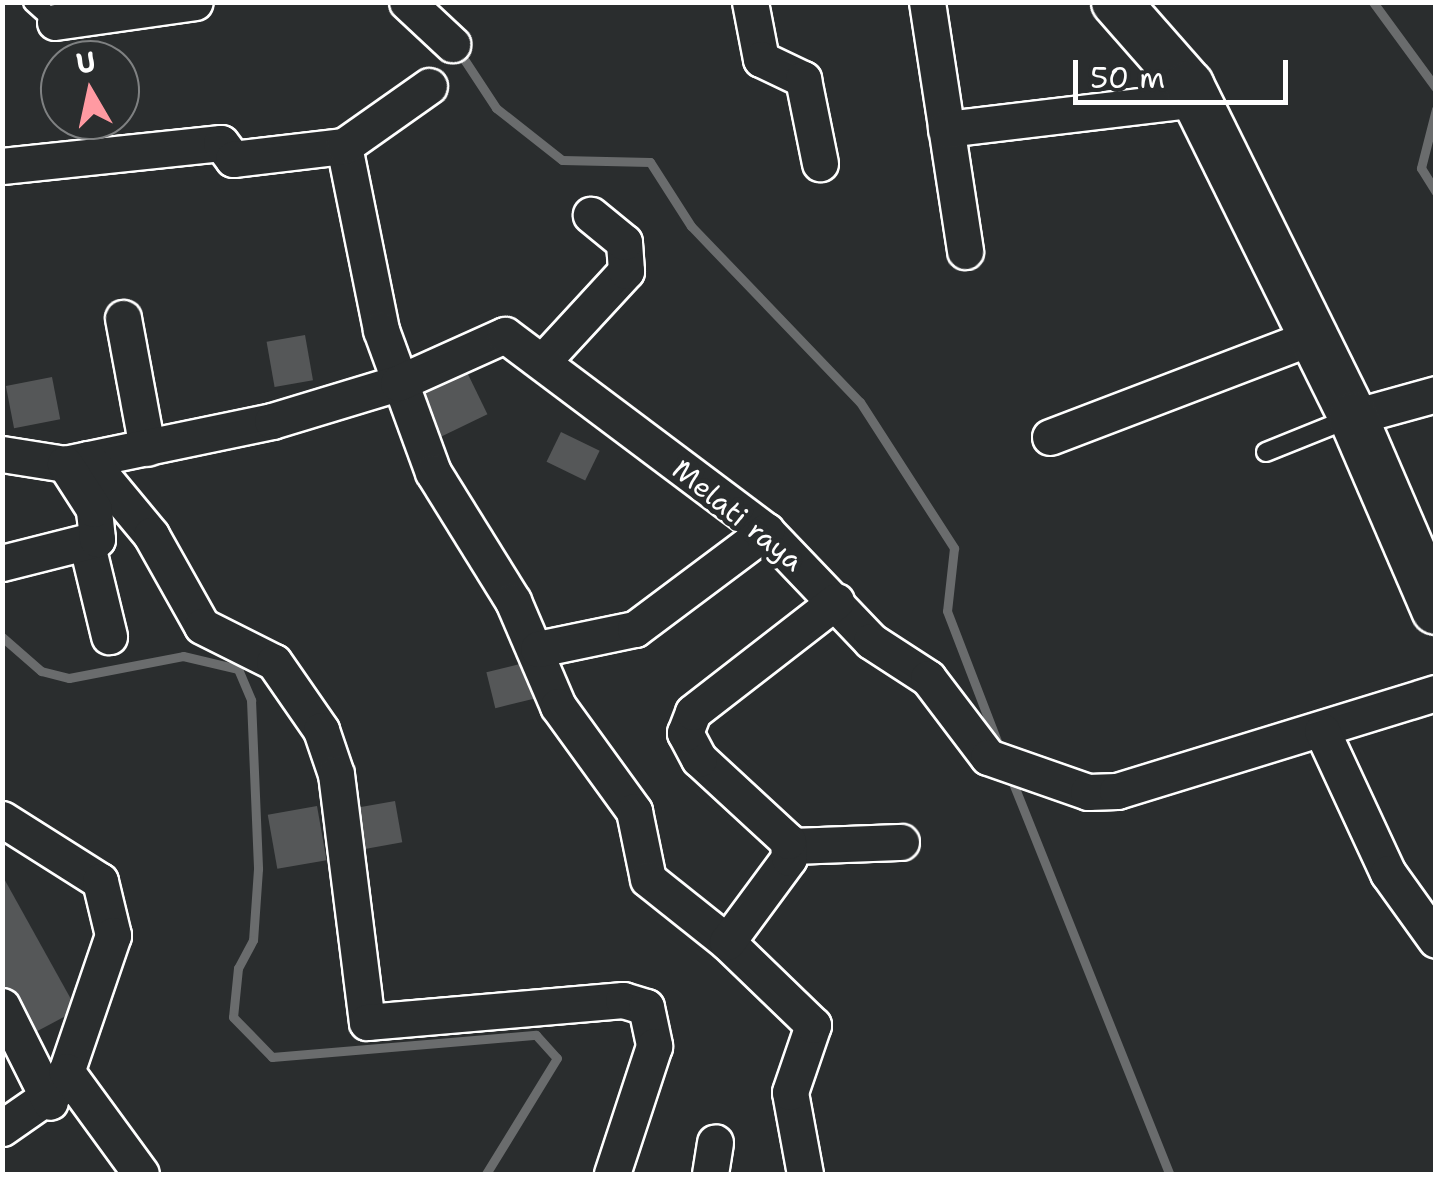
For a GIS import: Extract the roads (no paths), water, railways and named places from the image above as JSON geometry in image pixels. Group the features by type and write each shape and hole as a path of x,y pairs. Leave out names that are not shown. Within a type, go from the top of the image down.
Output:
{"street":[{"path":"44,12 195,2"},
{"path":"407,2 452,44"},
{"path":"750,2 761,58 803,79 820,163"},
{"path":"927,2 965,251"},
{"path":"1116,2 1196,99 1306,339 1353,418 1436,610"},
{"path":"2,166 221,143 233,160 344,146 429,86"},
{"path":"946,130 1196,99"},
{"path":"344,146 398,383 451,509 546,649 558,706 634,811 648,879 727,942 813,1025 790,1092 805,1174"},
{"path":"542,362 626,271 624,242 591,215"},
{"path":"123,318 147,448"},
{"name":"Melati raya","path":"2,454 76,462 147,448 398,383 495,336 513,338 766,530 872,641 928,678 1002,761 1088,792 1117,791 1436,693"},
{"path":"1050,436 1306,339"},
{"path":"1353,418 1436,394"},
{"path":"2,563 87,545 98,536 94,509 76,462"},
{"path":"76,462 151,535 202,626 274,662 321,730 341,802 368,1022 623,1000 649,1012 654,1046 612,1174"},
{"path":"546,649 635,629 766,530"},
{"path":"87,545 109,636"},
{"path":"836,601 687,722 699,758 790,846 901,842"},
{"path":"1322,730 1388,873 1436,940"},
{"path":"2,819 79,862 109,905 111,961 58,1087 2,1128"},
{"path":"727,942 790,846"},
{"path":"2,1006 58,1087 140,1174"}],"lane":[{"path":"1266,452 1353,418"}],"waterway":[{"path":"1373,2 1436,88"},
{"path":"456,47 496,108 562,160 650,162 691,226 860,402 954,548 947,611 1000,749"},
{"path":"1436,109 1421,168 1436,192"},
{"path":"2,637 41,671 69,678 183,656 238,669 251,700 258,869 253,940 238,968 233,1017 272,1057 536,1035 557,1058 486,1174"},
{"path":"1011,778 1169,1174"}]}
